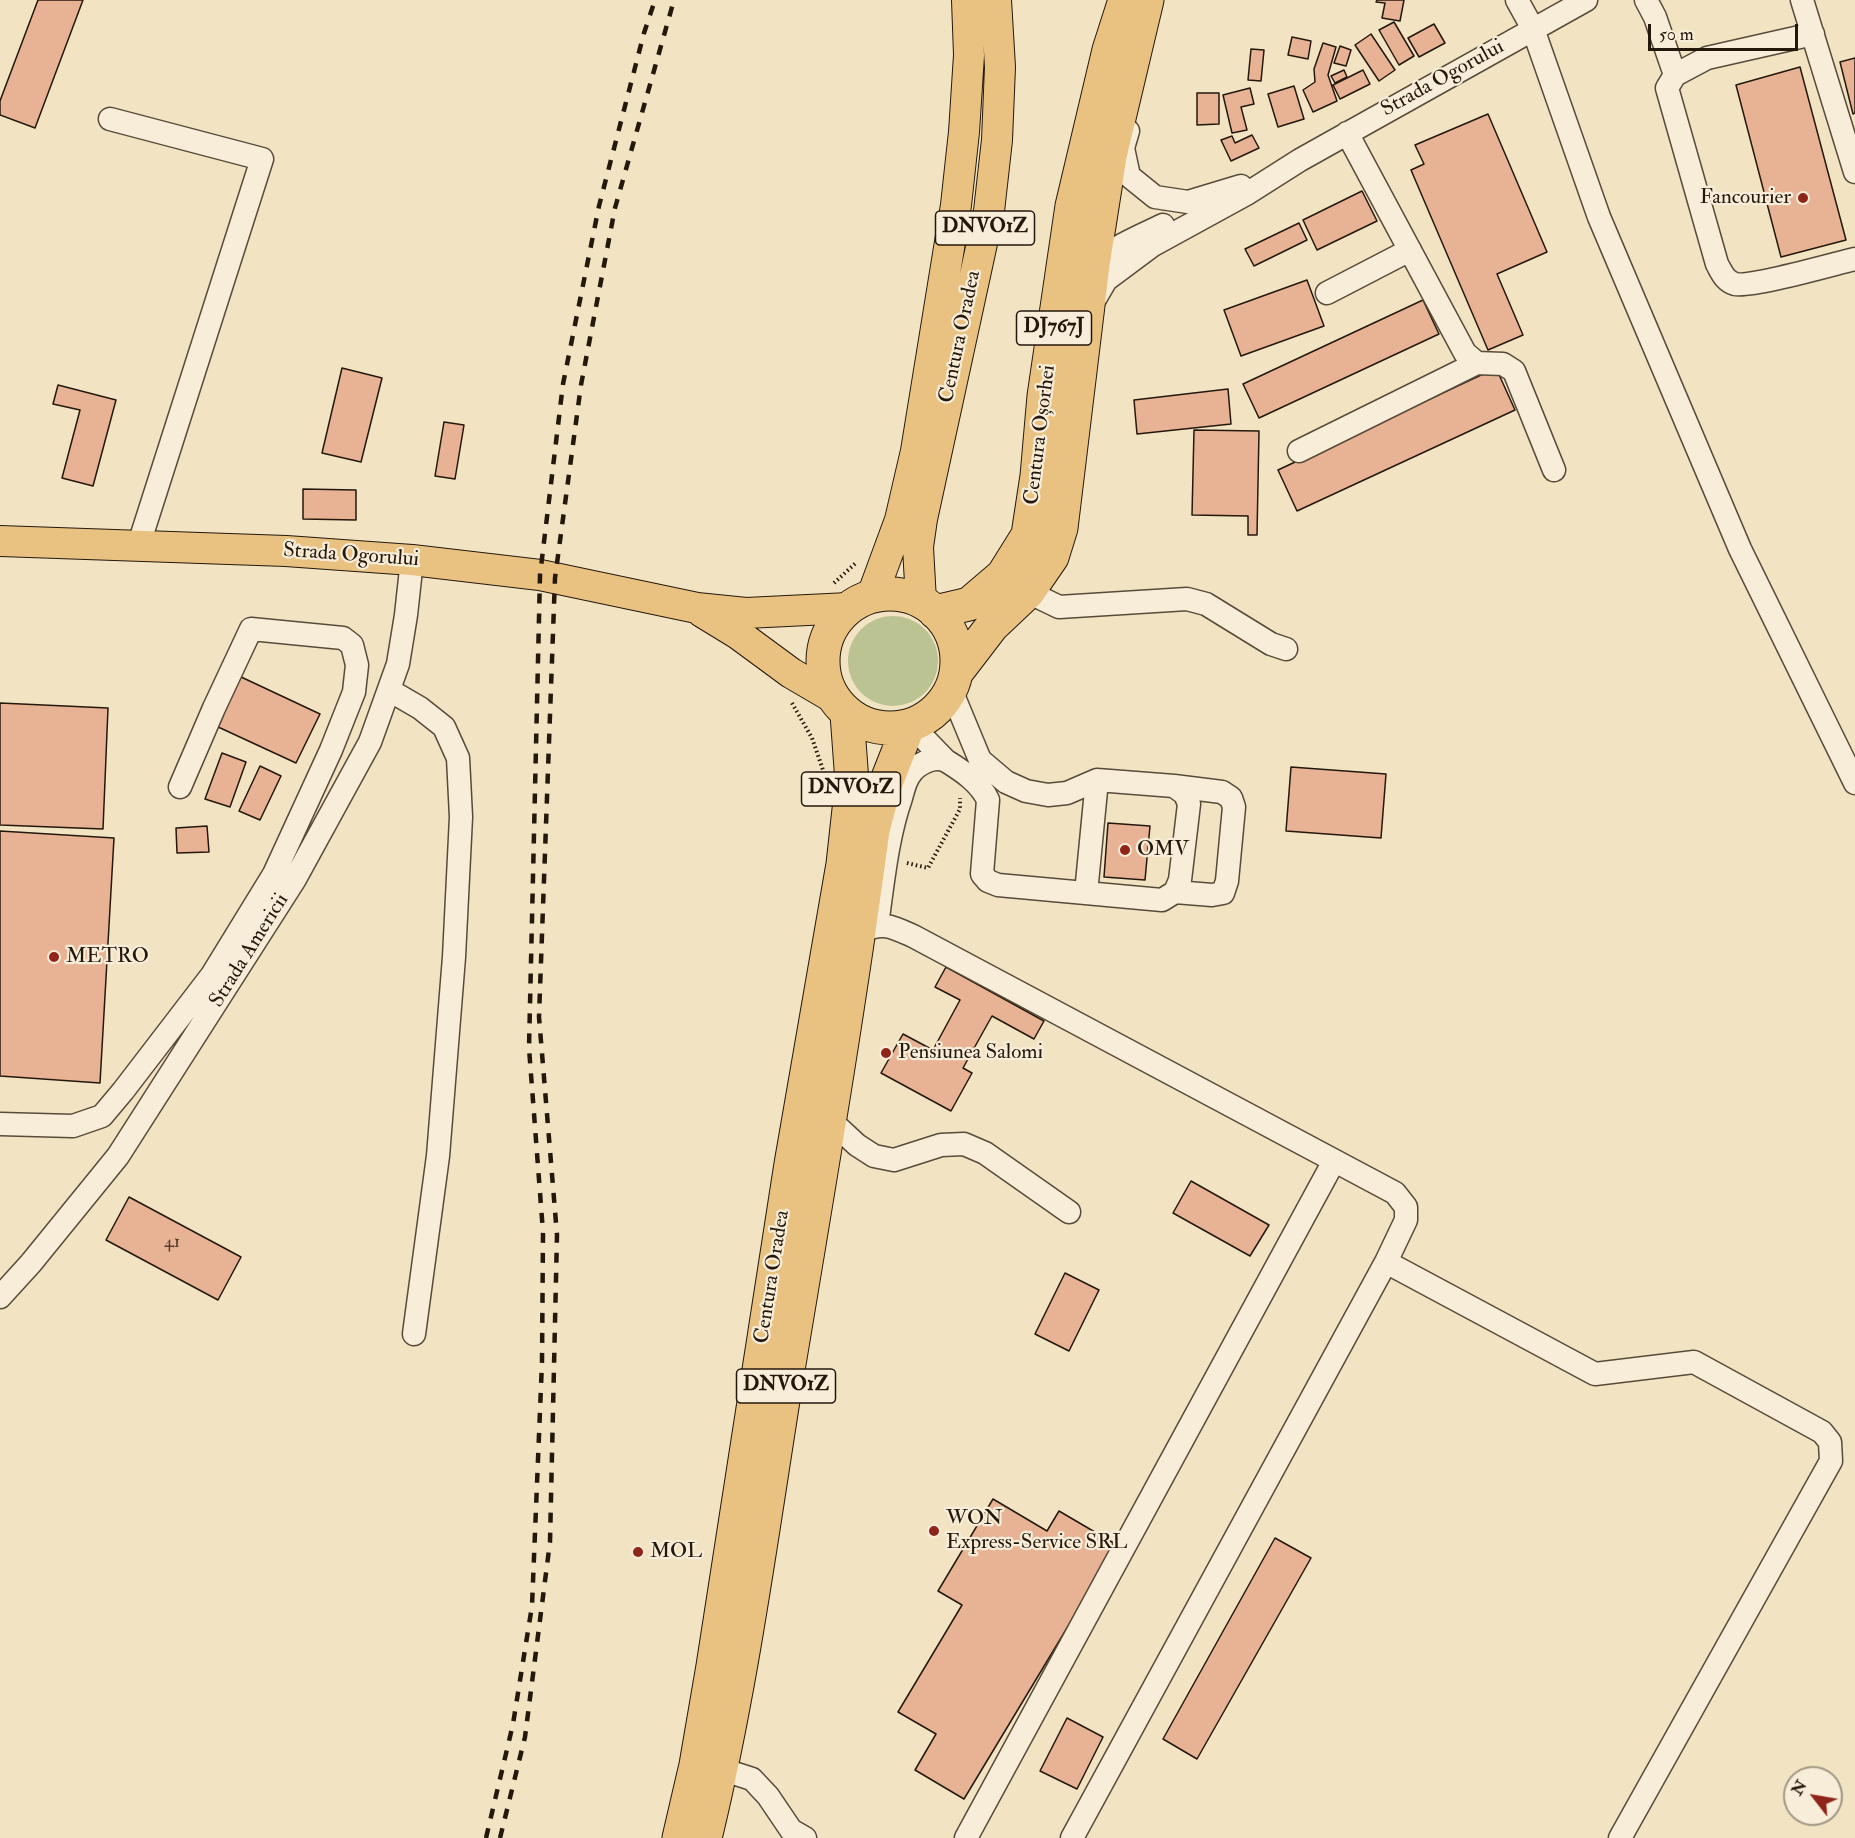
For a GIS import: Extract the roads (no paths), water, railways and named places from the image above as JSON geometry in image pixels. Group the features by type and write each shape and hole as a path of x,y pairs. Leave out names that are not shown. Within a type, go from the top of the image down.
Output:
{"highway":[{"name":"Centura Oșorhei","path":"928,606 969,604 1003,575 1028,535 1037,476 1044,396 1072,206 1108,50 1125,0"},
{"name":"DJ767J","path":"1087,313 1110,156 1147,0"},
{"name":"Centura Oșorhei","path":"954,682 992,626 1028,592 1052,557 1061,528 1087,313"},
{"path":"860,602 888,594 905,595 928,606"},
{"name":"DNVO1Z","path":"840,706 824,679 822,659 826,640 835,622 860,602"},
{"name":"DNVO1Z","path":"928,606 946,623 957,655 954,682"},
{"path":"840,706 866,725 886,729 910,726 925,719 940,707 954,682"},
{"name":"Centura Oradea","path":"679,1838 696,1765 711,1677 791,1164 840,885 852,782 840,706"},
{"name":"Centura Oradea","path":"705,1838 722,1769 740,1671 830,1120 876,928 877,810 910,726"}],"main road":[{"name":"Centura Oradea","path":"860,602 900,520 915,451 956,205 969,55 967,0"},
{"name":"Centura Oradea","path":"928,606 918,547 922,519 990,200 997,140 1000,67 996,0"},
{"name":"Strada Ogorului","path":"0,541 286,551 412,560 540,575 697,609 746,613 860,602"},
{"name":"Strada Ogorului","path":"697,609 738,634 840,706"}],"street":[{"name":"Strada Ogorului","path":"1160,0 1123,148 1129,176 1155,197 1188,202 1245,185"},
{"path":"1517,0 1533,29 1599,217 1736,538 1855,783"},
{"name":"Strada Ogorului","path":"1087,313 1106,280 1154,245 1248,193 1347,133 1586,0"},
{"path":"1646,0 1655,17 1675,75"},
{"path":"1803,0 1855,172"},
{"path":"1813,34 1707,57 1675,75 1667,88 1717,264 1727,281 1738,285 1756,283 1855,259"},
{"path":"110,119 262,159 138,547"},
{"path":"1347,133 1465,353 1477,363"},
{"name":"Strada Ogorului","path":"1044,396 1059,374 1069,303 1093,264 1125,244 1300,160"},
{"path":"1327,293 1410,250"},
{"path":"1299,451 1477,363 1503,364 1514,371 1554,470"},
{"name":"Strada Americii","path":"0,1297 118,1156 295,879 370,742 400,654 412,560"},
{"path":"1028,592 1059,607 1187,598 1206,604 1271,644 1286,649"},
{"path":"0,1124 74,1126 102,1116 212,975 274,874 332,750 354,692 357,665 352,645 343,638 328,635 251,629 180,787"},
{"path":"954,682 980,760 1006,782 1026,791 1048,795 1067,793 1097,780 1222,792 1231,798 1234,807 1227,881 1223,893 1212,895 1175,892"},
{"path":"389,690 420,708 444,727 458,758 461,818 454,957 438,1156 414,1334"},
{"path":"910,726 945,760 983,789 988,800 982,874 988,881 998,885 1162,900 1175,892 1180,880 1189,804 1185,794 1174,786"},
{"path":"945,760 933,760 920,764 909,776 896,812 876,928 913,936 1395,1193 1406,1207 1406,1220 1386,1262 1072,1838"},
{"path":"1086,893 1097,780"},
{"path":"830,1120 857,1145 873,1156 894,1160 941,1145 964,1144 986,1153 1069,1212"},
{"path":"966,1838 1334,1161"},
{"path":"1386,1262 1595,1374 1694,1362 1822,1432 1830,1442 1830,1461 1620,1838"},
{"path":"722,1769 752,1779 768,1796 791,1830 805,1838"}],"railway":[{"path":"486,1838 513,1724 532,1606 542,1362 543,1232 529,1048 540,575 563,384 599,206 644,33 655,0"},
{"path":"500,1838 525,1737 550,1542 557,1235 539,1017 555,578 581,385 615,208 674,0"}],"place":[{"name":"Fancourier","path":"1803,198"},
{"name":"OMV","path":"1125,850"},
{"name":"METRO","path":"54,957"},
{"name":"Pensiunea Salomi","path":"886,1053"},
{"name":"WON Express-Service SRL","path":"934,1531"},
{"name":"MOL","path":"638,1552"}]}
